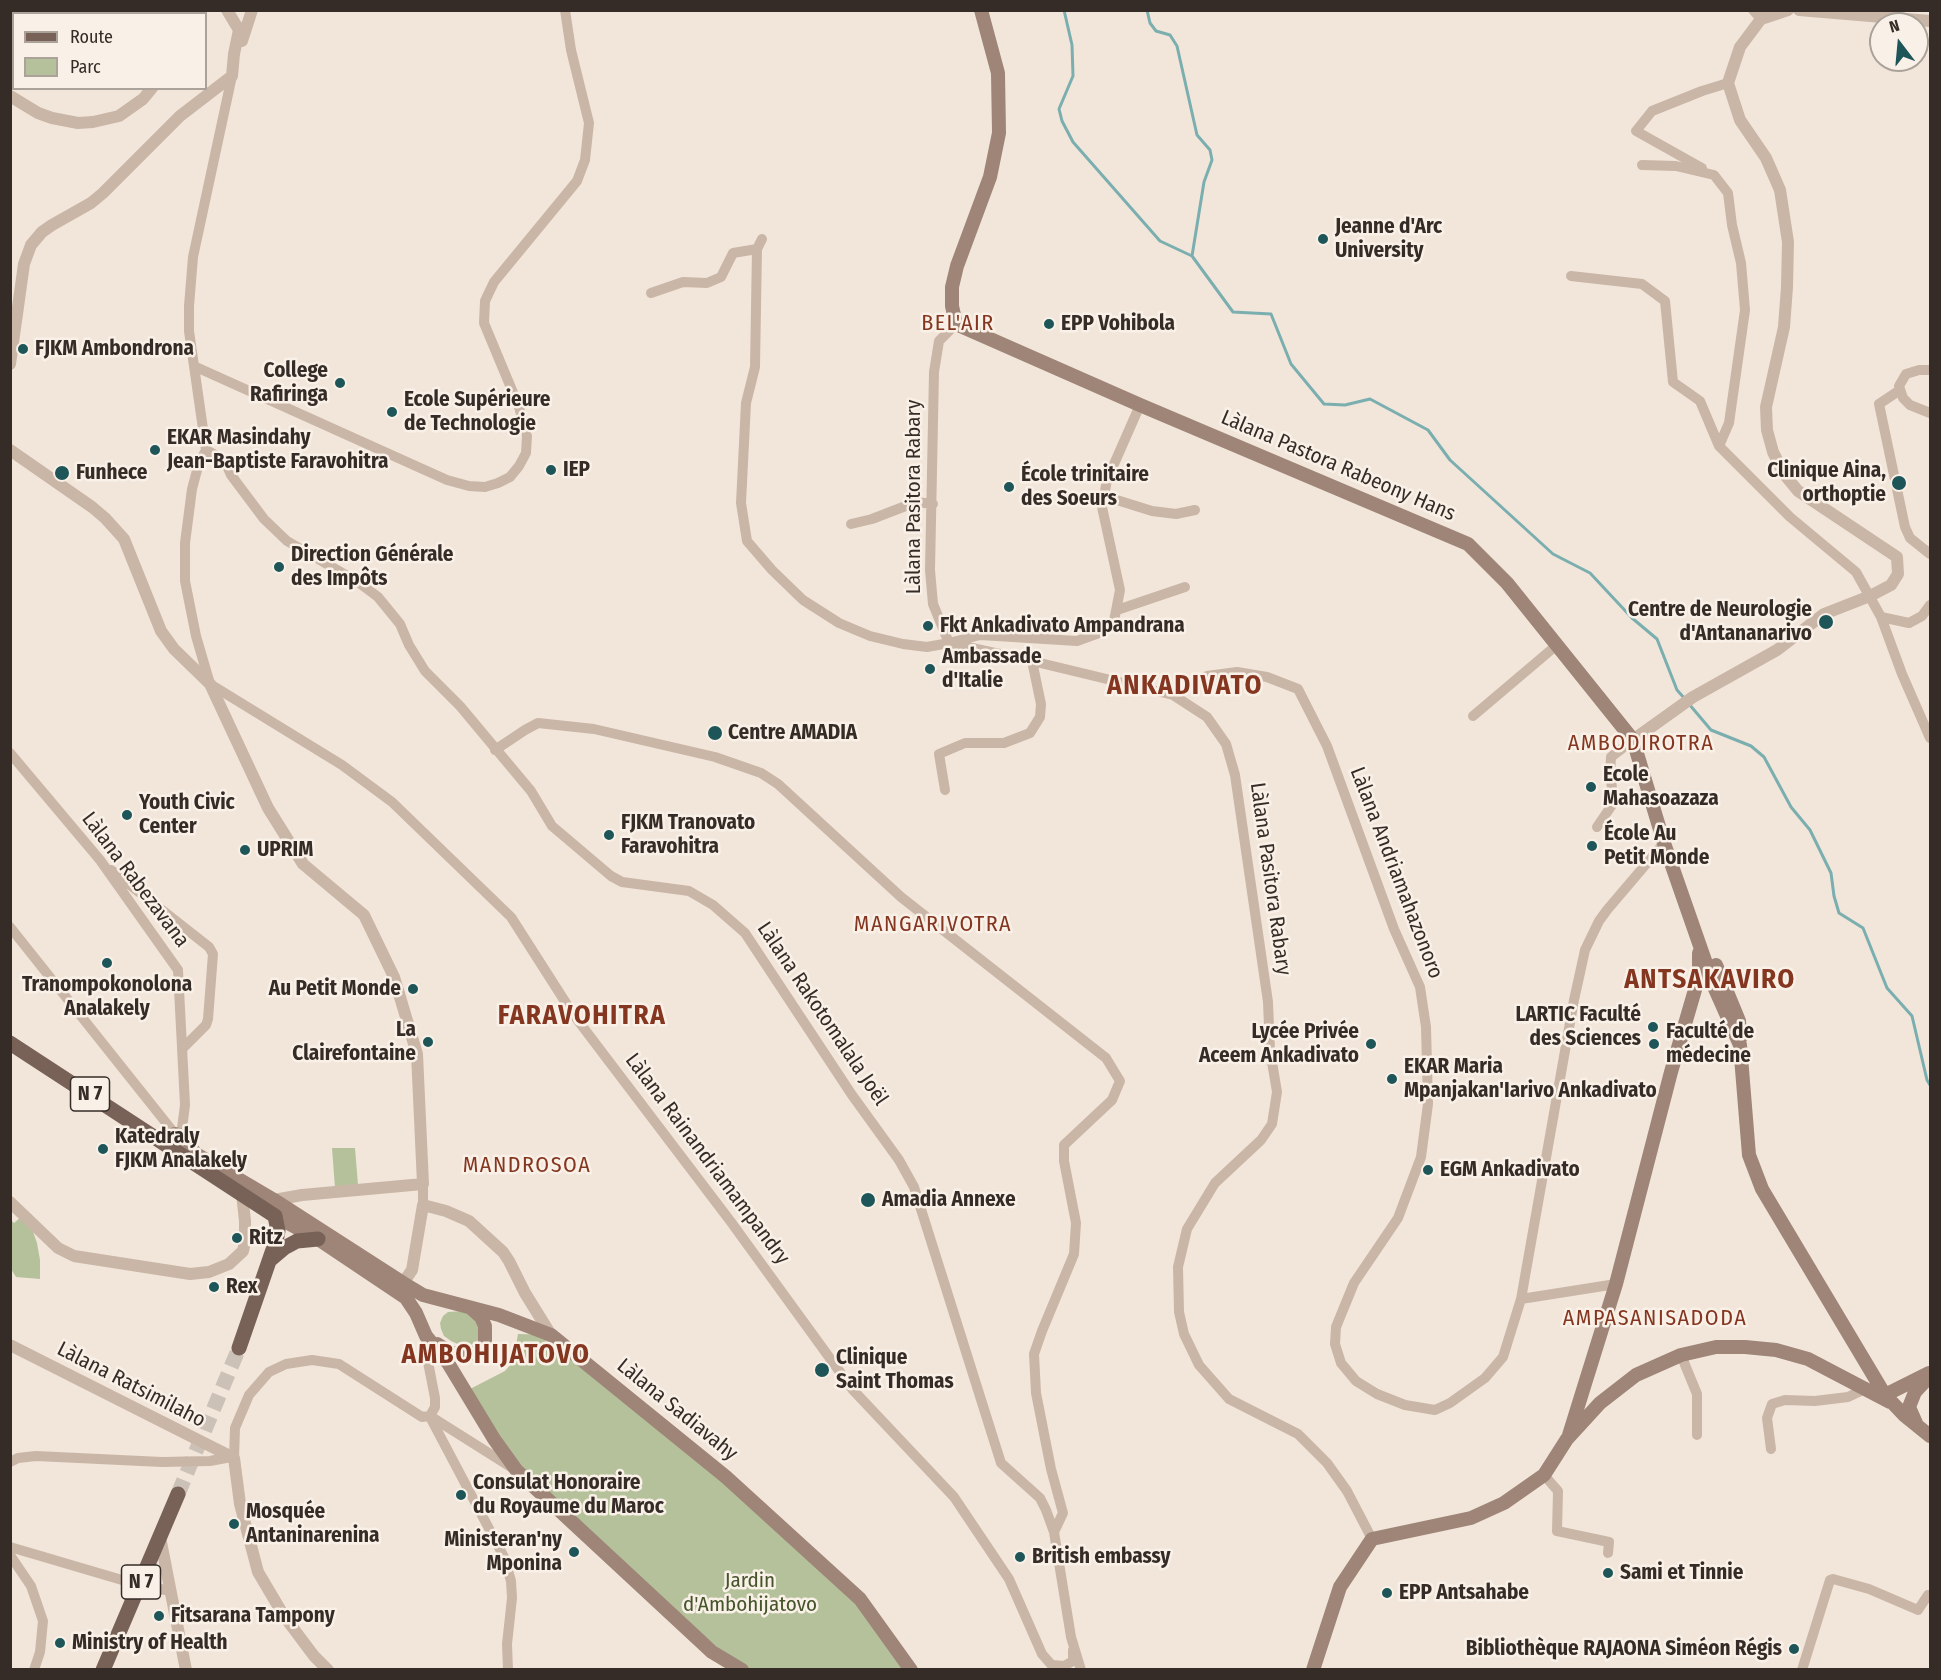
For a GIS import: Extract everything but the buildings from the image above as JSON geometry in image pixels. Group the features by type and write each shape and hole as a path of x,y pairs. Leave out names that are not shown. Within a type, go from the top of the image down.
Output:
{"main road":[{"path":"956,324 952,306 952,287 957,266 990,177 999,133 998,73 981,10"},
{"name":"Làlana Pastora Rabeony Hans","path":"956,324 1468,544 1507,583 1633,740"},
{"path":"1633,740 1664,843 1694,925 1721,990 1739,1021 1749,1155 1762,1189 1888,1399 1930,1436"},
{"path":"1567,1439 1616,1284 1671,1072 1694,995 1700,963 1694,925"},
{"path":"1694,995 1721,990"},
{"name":"N 7","path":"10,1042 175,1138 195,1163 242,1194 275,1208"},
{"path":"175,1138 318,1239 404,1291 426,1336 448,1363 494,1439 517,1471 712,1652 742,1670"},
{"path":"239,1348 276,1241 278,1231 275,1208"},
{"name":"Làlana Sadiavahy","path":"275,1208 404,1291 503,1316 551,1335 726,1477 860,1599 911,1670"},
{"path":"268,1261 297,1241 318,1239"},
{"path":"426,1336 452,1353 474,1353 482,1349 486,1343 485,1326 481,1317 471,1308"},
{"path":"1313,1670 1340,1587 1372,1539 1471,1518 1504,1503 1544,1474 1567,1439 1600,1403 1636,1375 1681,1355 1716,1347 1745,1347 1776,1350 1808,1359 1888,1399"},
{"path":"1888,1399 1930,1374"},
{"path":"1917,1425 1909,1407 1914,1392 1930,1374"},
{"path":"1865,1389 1873,1384 1875,1378"},
{"path":"1582,1394 1590,1403 1600,1403"},
{"name":"N 7","path":"103,1670 178,1494"}],"street":[{"path":"10,364 24,264 31,244 42,232 91,203 103,193 180,116 232,76 238,30 227,10"},
{"path":"233,10 247,26"},
{"path":"252,10 232,76 190,280 189,331 196,367 206,450 199,463 192,489 184,563 187,596 210,684 268,808 303,864 364,915 394,978 417,1054 423,1184 423,1205 412,1270 404,1291"},
{"path":"196,367 447,480 469,486 485,487 510,477 526,453 527,436 519,407 484,323 485,301 494,282 578,181 585,160 590,123 569,40 565,10"},
{"path":"1597,827 1614,802 1610,774 1611,757 1693,697 1777,650 1824,615 1891,585 1898,574 1897,557 1798,491 1784,474 1767,430 1766,407 1784,327 1788,242 1780,190 1766,158 1740,120 1728,83 1740,47 1757,14 1788,10"},
{"path":"1799,10 1930,21"},
{"path":"1719,446 1729,423 1745,310 1741,263 1732,225 1728,193 1714,175 1636,131 1652,111 1728,83"},
{"path":"10,96 38,113 78,123 119,116 143,99 150,90"},
{"path":"1642,165 1676,166 1714,175"},
{"path":"651,293 683,282 707,283 721,278 733,253 760,244 755,367 746,404 741,503 747,541 772,570 803,600 839,623 870,636 903,644 927,647 949,644 980,634 1077,641 1099,633 1114,621 1120,590 1102,507 1107,480 1140,405"},
{"path":"1571,276 1642,284 1665,301 1673,382 1700,401 1719,446 1790,517 1856,572 1881,617 1902,674 1927,722 1930,738"},
{"name":"Làlana Pasitora Rabary","path":"956,324 939,341 934,372 930,570 933,604 949,644 1032,661 1173,695 1207,717 1226,744 1235,775 1268,1002 1270,1050 1277,1092 1272,1124 1261,1140 1215,1184 1187,1229 1178,1266 1179,1312 1184,1334 1199,1365 1229,1400 1298,1434 1327,1463 1347,1491 1372,1539"},
{"path":"1930,370 1918,370 1906,374 1899,386 1903,398 1910,405 1930,413"},
{"path":"1900,390 1879,404 1905,526 1910,538 1930,554"},
{"path":"10,450 92,507 116,529 131,552 161,631 174,649 210,684"},
{"name":"Làlana Rakotomalala Joël","path":"206,450 219,457 227,466 231,475 264,519 286,541 358,582 378,597 400,624 409,645 425,671 460,706 531,791 552,826 611,876 622,882 689,891 713,905 745,933 852,1095 906,1171 914,1187 1001,1463 1040,1498 1054,1532 1074,1649 1081,1670"},
{"path":"1104,496 1152,511 1176,514 1195,510"},
{"path":"851,524 872,519 916,502 933,504"},
{"path":"1117,609 1185,587"},
{"path":"1881,617 1909,623 1922,616 1930,605"},
{"path":"1473,716 1558,644"},
{"path":"945,790 939,754 964,743 1004,743 1030,733 1040,717 1041,704 1032,661"},
{"name":"Làlana Andriamahazonoro","path":"1173,695 1207,676 1237,672 1267,677 1298,689 1327,746 1394,929 1420,987 1426,1026 1428,1104 1421,1156 1398,1218 1354,1283 1336,1327 1335,1344 1341,1363 1356,1381 1377,1394 1405,1405 1435,1410 1450,1403 1485,1378 1503,1357 1521,1299 1585,950 1603,915 1664,843"},
{"name":"Làlana Rainandriamampandry","path":"210,684 342,765 392,802 511,917 573,1014 731,1222 853,1389 954,1497 1009,1579 1042,1654 1054,1667"},
{"path":"495,750 538,723 594,729 715,757 761,773 778,784 901,897 1106,1058 1120,1081 1112,1100 1064,1145 1064,1161 1076,1222 1074,1254 1034,1354 1036,1393 1051,1468 1063,1513 1054,1532"},
{"name":"Làlana Rabezavana","path":"10,753 100,860 178,970 185,1105 175,1138"},
{"path":"100,860 209,947 213,954 208,1019 206,1025 183,1048"},
{"path":"10,927 175,1138"},
{"path":"275,1208 302,1195 423,1184"},
{"path":"10,1202 58,1248 74,1256 190,1274 209,1272 229,1264 243,1251 245,1221 242,1194"},
{"path":"423,1205 446,1211 469,1221 503,1252 551,1335"},
{"path":"1521,1299 1616,1284"},
{"path":"426,1336 435,1398 435,1407 430,1416"},
{"name":"Làlana Ratsimilaho","path":"12,1350 232,1458"},
{"path":"1681,1355 1697,1394 1697,1435"},
{"path":"328,1670 314,1656 284,1616 258,1572 240,1503 232,1458 235,1428 249,1395 268,1372 286,1364 312,1360 339,1364 422,1417 430,1416 517,1471"},
{"path":"1771,1449 1767,1418 1772,1404 1785,1400 1815,1401 1848,1397 1865,1389"},
{"path":"430,1416 504,1557 511,1581 512,1598 507,1644 508,1670"},
{"path":"10,1462 18,1458 36,1456 162,1462 232,1458"},
{"path":"1544,1474 1558,1491 1557,1531 1609,1542 1608,1553"},
{"path":"160,1537 186,1670"},
{"path":"10,1547 139,1585 171,1591"},
{"path":"10,1555 31,1586 43,1621 40,1652 34,1670"},
{"path":"1802,1670 1830,1580 1869,1589 1918,1610 1928,1595"},
{"path":"1054,1667 1064,1666 1073,1661 1074,1649"}],"green space":[{"path":"332,1148 355,1148 358,1185 335,1188"},
{"path":"21,1217 32,1229 37,1243 40,1279 16,1277 11,1269 11,1220 14,1223"},
{"path":"462,1311 470,1314 481,1326 480,1339 471,1345 462,1346 451,1341 444,1336 441,1329 440,1323 443,1316 448,1312"},
{"name":"Jardin d'Ambohijatovo","path":"518,1334 551,1335 855,1594 905,1661 902,1669 742,1669 517,1471 470,1389 505,1371 513,1362"}],"waterway":[{"path":"1064,10 1072,45 1073,76 1059,109 1062,121 1073,142 1160,241 1192,256 1233,312 1271,314 1291,364 1324,404 1345,405 1370,399 1428,430 1450,460 1553,554 1590,573 1632,618 1657,639 1677,690 1685,699"},
{"path":"1147,10 1150,23 1156,31 1170,35 1177,46 1197,135 1210,150 1212,160 1204,182 1192,256"},
{"path":"1689,704 1711,730 1751,746 1764,757 1791,807 1810,830 1831,873 1839,913 1863,928 1887,988 1912,1016 1930,1085"}],"tunnel":[{"path":"178,1494 239,1348"}],"place":[{"name":"Jeanne d'Arc University","path":"1323,239"},
{"name":"EPP Vohibola","path":"1049,324"},
{"name":"FJKM Ambondrona","path":"23,349"},
{"name":"College Rafiringa","path":"340,383"},
{"name":"Ecole Supérieure de Technologie","path":"392,412"},
{"name":"EKAR Masindahy Jean-Baptiste Faravohitra","path":"155,450"},
{"name":"IEP","path":"551,470"},
{"name":"Funhece","path":"62,473"},
{"name":"Clinique Aina, orthoptie","path":"1899,483"},
{"name":"École trinitaire des Soeurs","path":"1009,487"},
{"name":"Direction Générale des Impôts","path":"279,567"},
{"name":"Centre de Neurologie d'Antananarivo","path":"1826,622"},
{"name":"Fkt Ankadivato Ampandrana","path":"928,626"},
{"name":"Ambassade d'Italie","path":"930,669"},
{"name":"Centre AMADIA","path":"715,733"},
{"name":"Ecole Mahasoazaza","path":"1591,787"},
{"name":"Youth Civic Center","path":"127,815"},
{"name":"FJKM Tranovato Faravohitra","path":"609,835"},
{"name":"École Au Petit Monde","path":"1592,846"},
{"name":"UPRIM","path":"245,850"},
{"name":"Tranompokonolona Analakely","path":"107,963"},
{"name":"Au Petit Monde","path":"413,989"},
{"name":"LARTIC Faculté des Sciences","path":"1653,1027"},
{"name":"La Clairefontaine","path":"428,1042"},
{"name":"Lycée Privée Aceem Ankadivato","path":"1371,1044"},
{"name":"Faculté de médecine","path":"1654,1044"},
{"name":"EKAR Maria Mpanjakan'Iarivo Ankadivato","path":"1392,1079"},
{"name":"Katedraly FJKM Analakely","path":"103,1149"},
{"name":"EGM Ankadivato","path":"1428,1170"},
{"name":"Amadia Annexe","path":"868,1200"},
{"name":"Ritz","path":"237,1238"},
{"name":"Rex","path":"214,1287"},
{"name":"Clinique Saint Thomas","path":"822,1370"},
{"name":"Consulat Honoraire du Royaume du Maroc","path":"461,1495"},
{"name":"Mosquée Antaninarenina","path":"234,1524"},
{"name":"Ministeran'ny Mponina","path":"574,1552"},
{"name":"British embassy","path":"1020,1557"},
{"name":"Sami et Tinnie","path":"1608,1573"},
{"name":"EPP Antsahabe","path":"1387,1593"},
{"name":"Fitsarana Tampony","path":"159,1616"},
{"name":"Ministry of Health","path":"60,1643"},
{"name":"Bibliothèque RAJAONA Siméon Régis","path":"1794,1649"}],"district":[{"name":"BEL'AIR","path":"958,324"},
{"name":"ANKADIVATO","path":"1185,686"},
{"name":"AMBODIROTRA","path":"1641,744"},
{"name":"MANGARIVOTRA","path":"933,925"},
{"name":"ANTSAKAVIRO","path":"1710,980"},
{"name":"FARAVOHITRA","path":"582,1016"},
{"name":"MANDROSOA","path":"527,1166"},
{"name":"AMPASANISADODA","path":"1655,1319"},
{"name":"AMBOHIJATOVO","path":"496,1355"}]}
